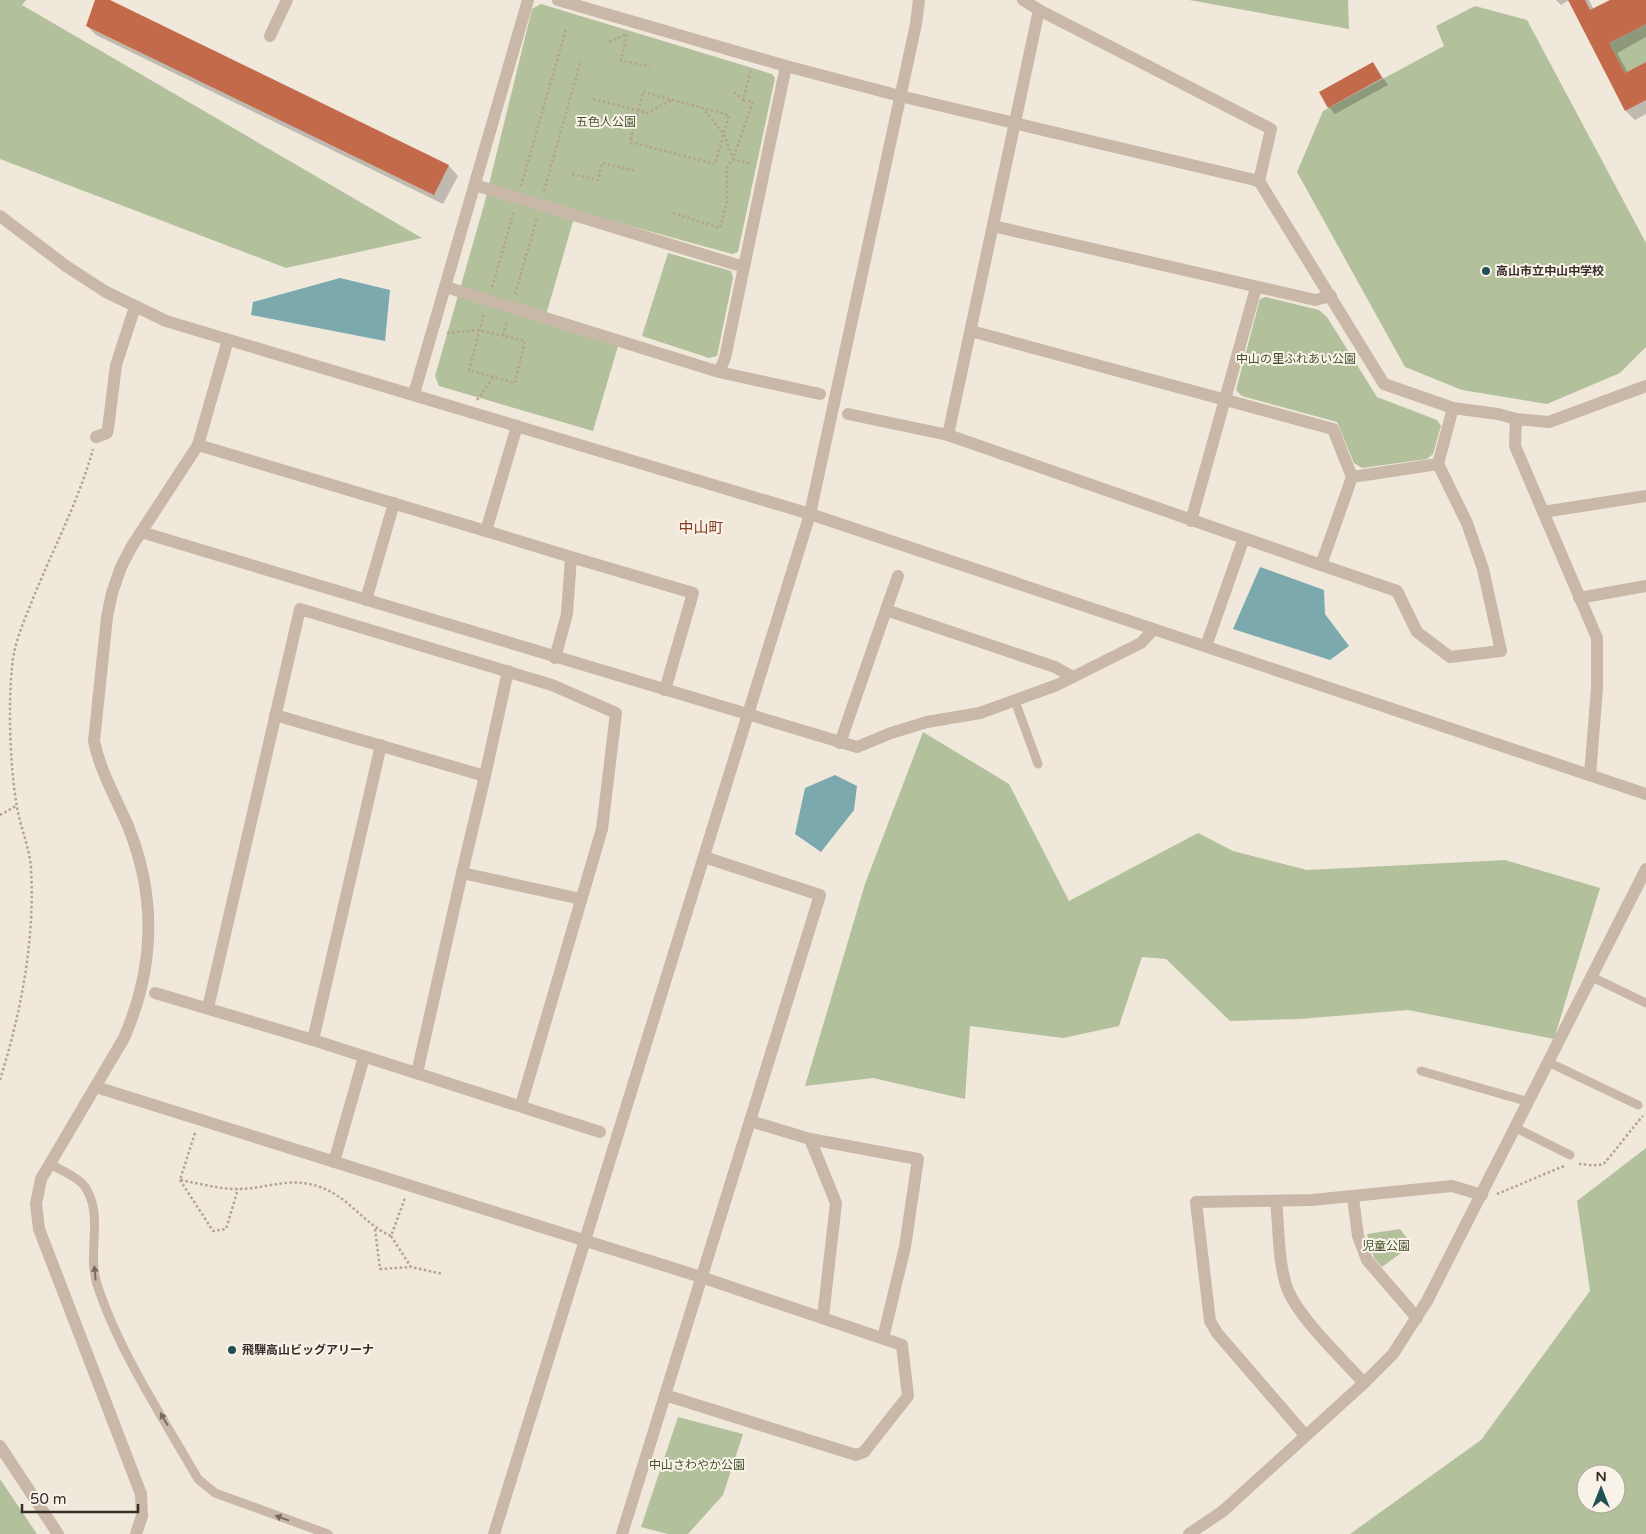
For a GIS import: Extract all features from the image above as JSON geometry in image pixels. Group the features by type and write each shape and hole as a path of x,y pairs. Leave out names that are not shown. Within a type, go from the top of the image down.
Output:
{"street":[{"path":"270,36 287,0"},
{"path":"414,394 528,0"},
{"path":"558,0 786,66 900,96 1260,181"},
{"path":"494,1534 810,514 882,188 916,24 919,0"},
{"path":"1022,0 1271,129 1260,181 1384,384 1454,408 1498,414 1516,419 1549,422 1646,386"},
{"path":"948,435 1039,10"},
{"path":"719,372 725,358 786,66"},
{"path":"475,185 744,267"},
{"path":"0,216 66,266 106,292 166,320 414,394 468,413 810,514 1646,794"},
{"path":"993,226 1256,288 1315,300 1331,296"},
{"path":"446,287 719,372 820,394"},
{"path":"1191,521 1256,288"},
{"path":"96,437 107,433 116,365 135,307"},
{"path":"971,331 1226,399 1333,430 1352,477 1321,565"},
{"path":"136,1534 142,1516 141,1494 39,1229 36,1204 41,1179 96,1087 134,1015 143,983 148,942 149,904 140,861 124,816 97,758 94,741 107,617 112,593 121,567 140,532 198,445 228,340"},
{"path":"848,414 948,435 1397,591 1417,632 1450,657 1501,651 1483,569 1471,532 1438,464 1454,408"},
{"path":"1516,419 1515,446 1597,638 1597,689 1590,775"},
{"path":"486,531 517,426"},
{"path":"198,445 693,593 665,690"},
{"path":"1352,477 1438,464"},
{"path":"1543,512 1646,496"},
{"path":"366,600 394,503"},
{"path":"140,532 856,747 926,722 980,713 1015,701 1073,677 1141,644 1153,630"},
{"path":"1206,646 1244,538"},
{"path":"555,658 567,614 572,557"},
{"path":"840,743 898,576"},
{"path":"1579,598 1646,586"},
{"path":"208,1008 300,609 508,671 552,685 616,713 602,829 521,1105"},
{"path":"886,610 1055,667 1073,677"},
{"path":"417,1073 508,671"},
{"path":"275,714 485,776"},
{"path":"313,1040 381,745"},
{"path":"622,1534 700,1277 820,895 704,857"},
{"path":"1190,1534 1223,1511 1364,1383 1392,1354 1417,1318 1482,1195 1646,869"},
{"path":"462,873 581,900"},
{"path":"155,993 313,1040 521,1105 528,1109 600,1132"},
{"path":"334,1162 364,1057"},
{"path":"96,1087 700,1277 902,1345 908,1396 864,1452 856,1456 665,1395"},
{"path":"750,1121 810,1140 918,1159 905,1247 883,1338"},
{"path":"810,1140 836,1203 823,1318"},
{"path":"1305,1435 1217,1333 1210,1320 1196,1202 1354,1198 1452,1186 1482,1195"},
{"path":"1354,1198 1358,1236 1367,1260 1417,1318"},
{"path":"1276,1201 1283,1271 1291,1298 1364,1383"},
{"path":"0,1446 58,1534"}],"lane":[{"path":"1015,701 1038,764"},
{"path":"1592,977 1646,1003"},
{"path":"1548,1062 1638,1106"},
{"path":"1421,1071 1529,1102"},
{"path":"1516,1128 1570,1156"},
{"path":"50,1164 78,1180 88,1191 95,1236 95,1277 105,1310 198,1479 215,1493 328,1534"}],"path":[{"path":"520,189 566,29"},
{"path":"609,42 627,34 621,60 650,67"},
{"path":"743,100 755,57"},
{"path":"643,92 729,115 715,164 630,142 638,111 643,92"},
{"path":"673,213 720,228 727,202 728,167 733,158 752,102 743,100 734,92"},
{"path":"593,99 647,113 672,100"},
{"path":"702,108 724,134 733,158"},
{"path":"733,158 764,168"},
{"path":"572,174 598,180 602,163 636,171"},
{"path":"490,292 514,208"},
{"path":"432,335 479,330 525,341 515,383 469,370 479,330 485,311"},
{"path":"468,413 493,377"},
{"path":"0,1080 25,985 31,934 31,867 16,806 11,724 12,667 18,637 52,551 84,482 96,437"},
{"path":"0,816 16,806"},
{"path":"180,1180 196,1132"},
{"path":"180,1180 238,1189 294,1181 319,1186 341,1196 375,1229 391,1236 411,1267"},
{"path":"180,1180 214,1231 226,1229 238,1189"},
{"path":"391,1236 405,1198"},
{"path":"375,1229 380,1269 411,1267 443,1274"}],"green space":[{"path":"0,0 26,0 22,5 422,238 286,268 0,159"},
{"path":"1189,0 1348,0 1349,29"},
{"name":"五色人公園","path":"541,4 772,74 775,78 738,252 732,254 576,211 544,322 618,346 593,431 439,386 435,376 484,205 532,9"},
{"name":"高山市立中山中学校","path":"1475,6 1527,20 1646,243 1646,347 1620,373 1547,404 1462,390 1405,367 1297,172 1323,111 1444,46 1436,26"},
{"path":"1646,24 1646,62 1625,73 1609,43"},
{"path":"668,253 731,271 733,278 717,356 709,358 642,336"},
{"name":"中山の里ふれあい公園","path":"1266,297 1319,310 1327,317 1377,397 1437,420 1441,426 1433,454 1427,459 1362,468 1354,463 1337,422 1242,396 1236,390 1260,299"},
{"path":"923,732 1009,784 1069,901 1198,833 1233,851 1307,870 1505,860 1600,888 1554,1039 1408,1010 1300,1019 1230,1021 1166,959 1142,957 1119,1026 1063,1038 970,1026 965,1099 873,1078 805,1086 865,884"},
{"path":"1646,1148 1646,1534 1350,1534 1481,1440 1590,1291 1577,1201"},
{"name":"児童公園","path":"1400,1229 1412,1245 1382,1267 1374,1258 1367,1234"},
{"name":"中山さわやか公園","path":"678,1417 743,1434 723,1495 688,1534 668,1534 641,1527"},
{"path":"0,1479 37,1534 0,1534"}],"water":[{"path":"340,278 390,290 385,341 251,315 253,302"},
{"path":"1260,567 1324,590 1325,614 1349,646 1330,660 1233,629"},
{"path":"835,775 857,786 854,810 821,852 795,834 805,788"}],"building":[{"path":"95,0 110,0 449,165 434,195 86,26"},
{"path":"1568,0 1585,0 1590,10 1610,0 1646,0 1646,24 1609,43 1625,73 1646,62 1646,100 1625,111"},
{"path":"1373,62 1382,78 1328,108 1319,92"}],"place":[{"name":"高山市立中山中学校","path":"1486,271"},
{"name":"飛騨高山ビッグアリーナ","path":"232,1350"}],"district":[{"name":"中山町","path":"701,528"}]}
